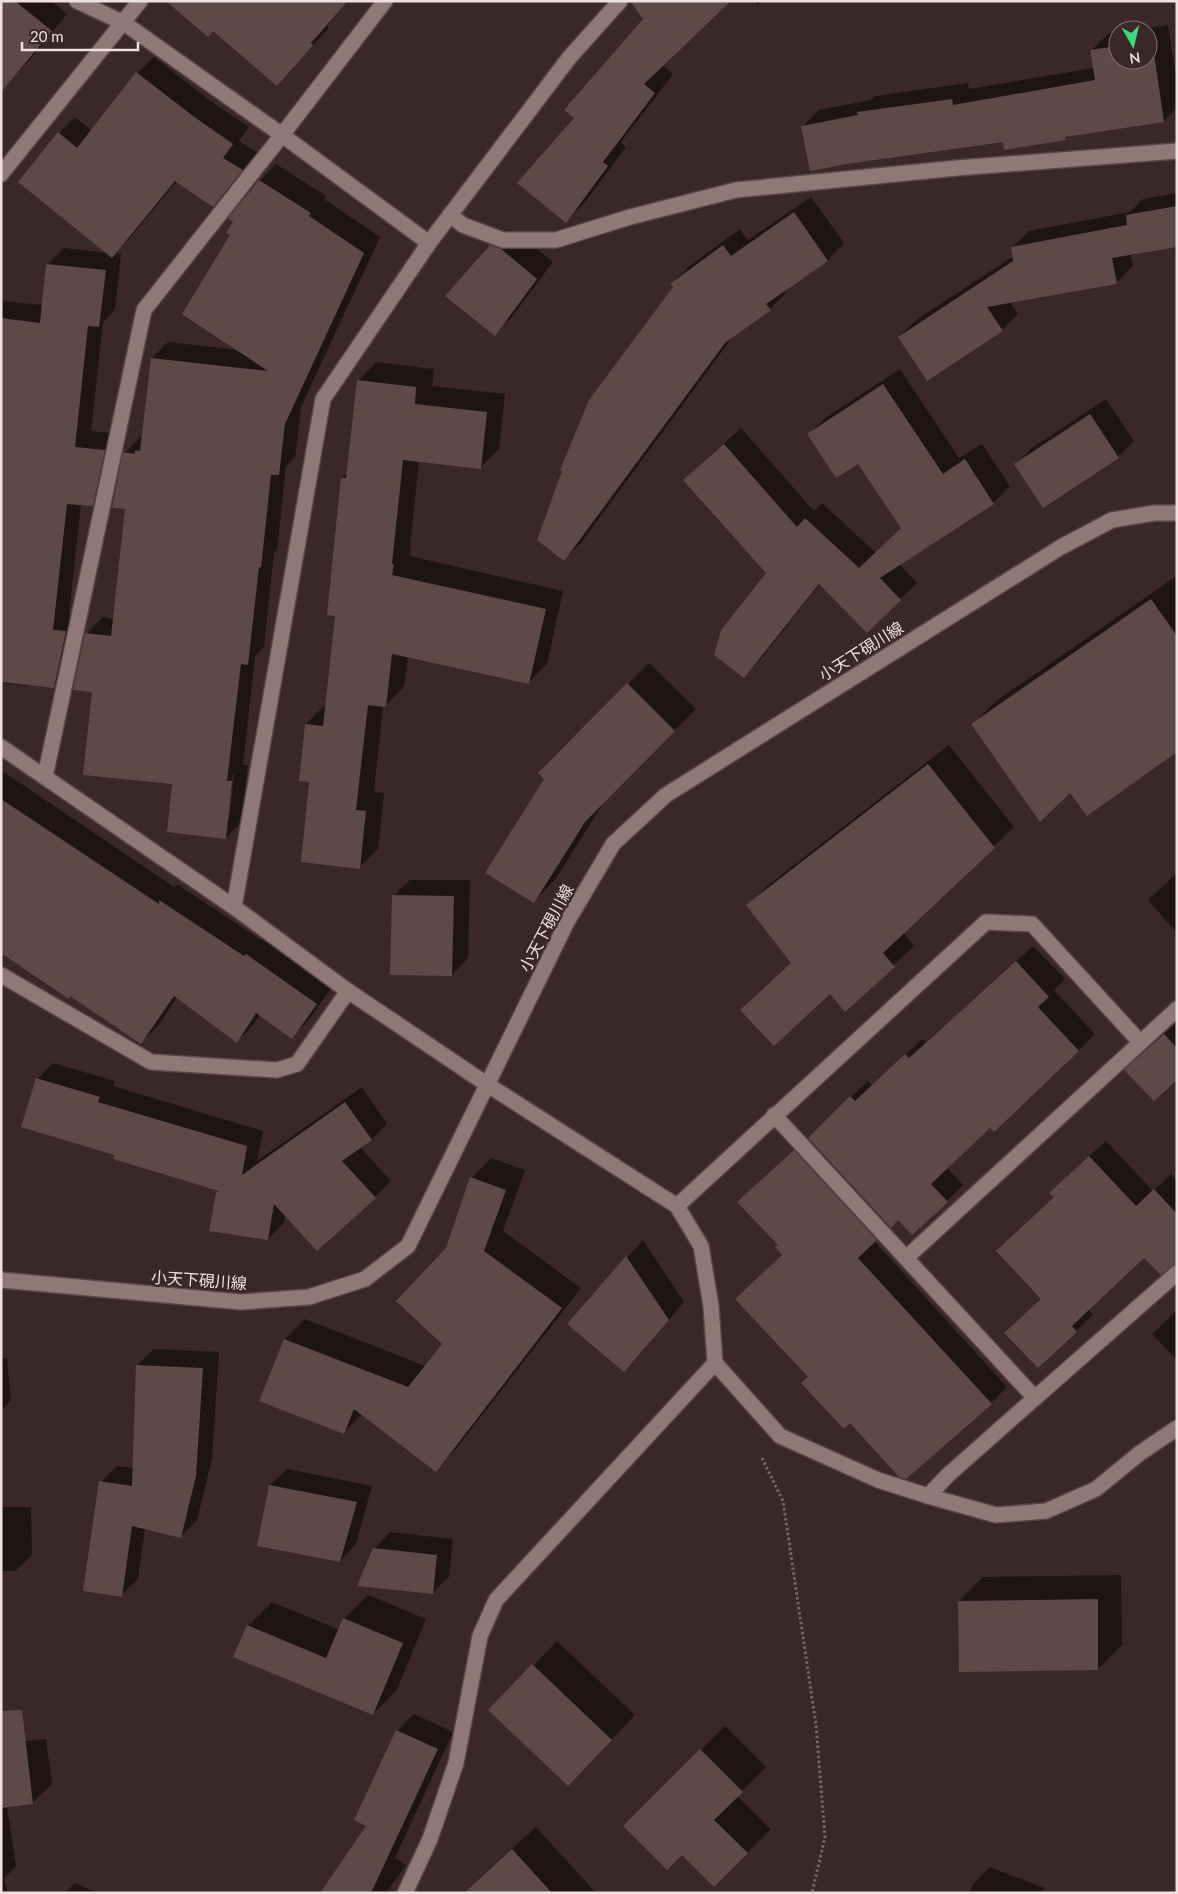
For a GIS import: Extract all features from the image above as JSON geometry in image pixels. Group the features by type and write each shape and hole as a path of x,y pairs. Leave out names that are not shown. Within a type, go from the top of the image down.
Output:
{"street":[{"path":"77,1 124,23 282,135 429,243"},
{"path":"1,174 140,1"},
{"path":"45,777 144,310 385,1"},
{"path":"234,907 323,399 429,243 569,58 620,1"},
{"path":"450,215 463,225 503,240 556,240 630,217 736,190 957,168 1177,151"},
{"name":"小天下硯川線","path":"1,1280 241,1302 309,1297 365,1279 408,1246 567,922 613,844 666,795 1061,547 1112,520 1154,513 1177,512"},
{"path":"1,747 234,907 348,991 488,1085 677,1206 701,1246 711,1306 715,1363 780,1436 878,1480 928,1496 996,1514 1046,1511 1096,1490 1140,1454 1177,1428"},
{"path":"677,1206 986,922 1032,924 1140,1042"},
{"path":"1,975 151,1062 277,1070 297,1064 348,991"},
{"path":"906,1258 1177,1009"},
{"path":"774,1115 1035,1398"},
{"path":"928,1496 948,1475 1177,1273"},
{"path":"405,1893 430,1839 456,1763 480,1636 496,1600 715,1363"}],"path":[{"path":"762,1458 783,1501 816,1725 825,1837 812,1893"}],"building":[{"path":"1,1 15,1 52,31 1,92"},
{"path":"166,1 348,1 277,86 213,31 208,37"},
{"path":"630,1 731,1 644,84 655,93 603,162 608,166 566,223 517,183 574,118 564,110 643,19"},
{"path":"1108,47 1108,70 1156,70 1164,122 1065,137 1066,140 1004,150 1003,142 810,171 801,126 858,115 857,112 952,99 953,105 1095,80 1090,50"},
{"path":"136,72 233,144 223,158 243,170 213,207 175,181 112,258 18,182 58,132 77,148"},
{"path":"259,180 311,213 309,216 364,253 285,424 279,475 271,475 248,665 241,664 227,781 232,781 226,839 167,832 172,784 83,775 92,692 73,690 85,633 111,636 125,509 112,508 123,452 135,454 135,450 140,451 151,358 268,371 182,314 230,235 226,233 233,222 228,218"},
{"path":"1177,206 1177,247 1112,258 1117,284 987,307 1003,331 927,381 898,337 1013,261 1011,247 1127,225 1126,215"},
{"path":"794,212 828,261 766,304 771,310 725,343 564,561 537,540 562,471 560,470 589,400 673,287 670,284 723,245 731,256"},
{"path":"490,245 501,249 537,279 495,336 445,296"},
{"path":"46,264 106,270 99,327 88,326 75,447 105,450 93,506 67,504 53,630 66,631 54,688 1,682 1,318 40,323"},
{"path":"357,380 416,387 415,404 487,412 481,469 403,460 392,575 546,609 529,684 392,654 386,707 368,705 356,810 366,811 360,869 301,862 309,782 299,781 305,724 323,726 335,616 327,615 341,478 346,478"},
{"path":"883,384 943,474 965,459 994,504 880,578 901,600 867,633 819,584 744,678 714,655 721,630 766,573 683,480 724,444 797,527 805,518 859,568 901,528 858,464 836,478 807,434"},
{"path":"1090,414 1119,458 1043,508 1014,464"},
{"path":"1151,599 1177,636 1177,752 1087,816 1070,793 1040,822 971,724"},
{"path":"627,683 675,731 585,822 534,903 485,873 544,779 538,773"},
{"path":"928,764 995,848 883,953 895,967 845,1012 830,994 774,1046 740,1010 791,963 746,905"},
{"path":"1,799 159,904 159,900 244,956 246,954 317,1004 292,1039 256,1013 237,1043 174,996 141,1044 70,996 69,999 1,953"},
{"path":"392,895 454,896 452,976 390,975"},
{"path":"1016,961 1049,997 1038,1007 1079,1051 994,1132 990,1128 931,1184 948,1202 912,1235 898,1220 891,1228 808,1138 850,1096 855,1101 905,1054 909,1058"},
{"path":"1164,1034 1177,1048 1177,1080 1154,1101 1124,1070"},
{"path":"36,1078 100,1097 98,1102 247,1146 242,1175 345,1102 372,1140 342,1161 376,1198 317,1251 274,1204 268,1240 209,1231 216,1193 219,1191 113,1159 114,1155 21,1127"},
{"path":"794,1150 877,1240 858,1258 992,1404 906,1479 899,1477 850,1423 844,1429 801,1383 808,1377 735,1299 782,1255 775,1247 778,1245 737,1202"},
{"path":"1089,1156 1136,1206 1154,1189 1177,1214 1177,1264 1171,1266 1161,1275 1144,1258 1072,1326 1077,1332 1038,1368 1004,1333 1041,1299 996,1251 1054,1197 1049,1193"},
{"path":"470,1177 506,1190 484,1251 562,1308 436,1472 354,1409 344,1434 259,1401 284,1339 408,1387 442,1344 396,1301 446,1248"},
{"path":"626,1256 669,1320 624,1372 567,1324"},
{"path":"136,1365 203,1368 196,1476 181,1538 132,1526 122,1597 83,1591 99,1481 132,1486"},
{"path":"269,1485 357,1502 340,1562 257,1546"},
{"path":"373,1548 437,1555 433,1594 357,1586"},
{"path":"1098,1599 1098,1670 959,1672 958,1601"},
{"path":"343,1618 403,1643 373,1715 233,1657 247,1625 326,1658"},
{"path":"532,1664 612,1740 568,1786 488,1710"},
{"path":"22,1710 33,1804 1,1808 1,1711"},
{"path":"396,1730 438,1749 371,1893 320,1893 366,1826 354,1820"},
{"path":"700,1749 743,1792 714,1820 748,1853 714,1887 682,1855 667,1870 623,1826"},
{"path":"512,1849 552,1893 464,1893"}]}
